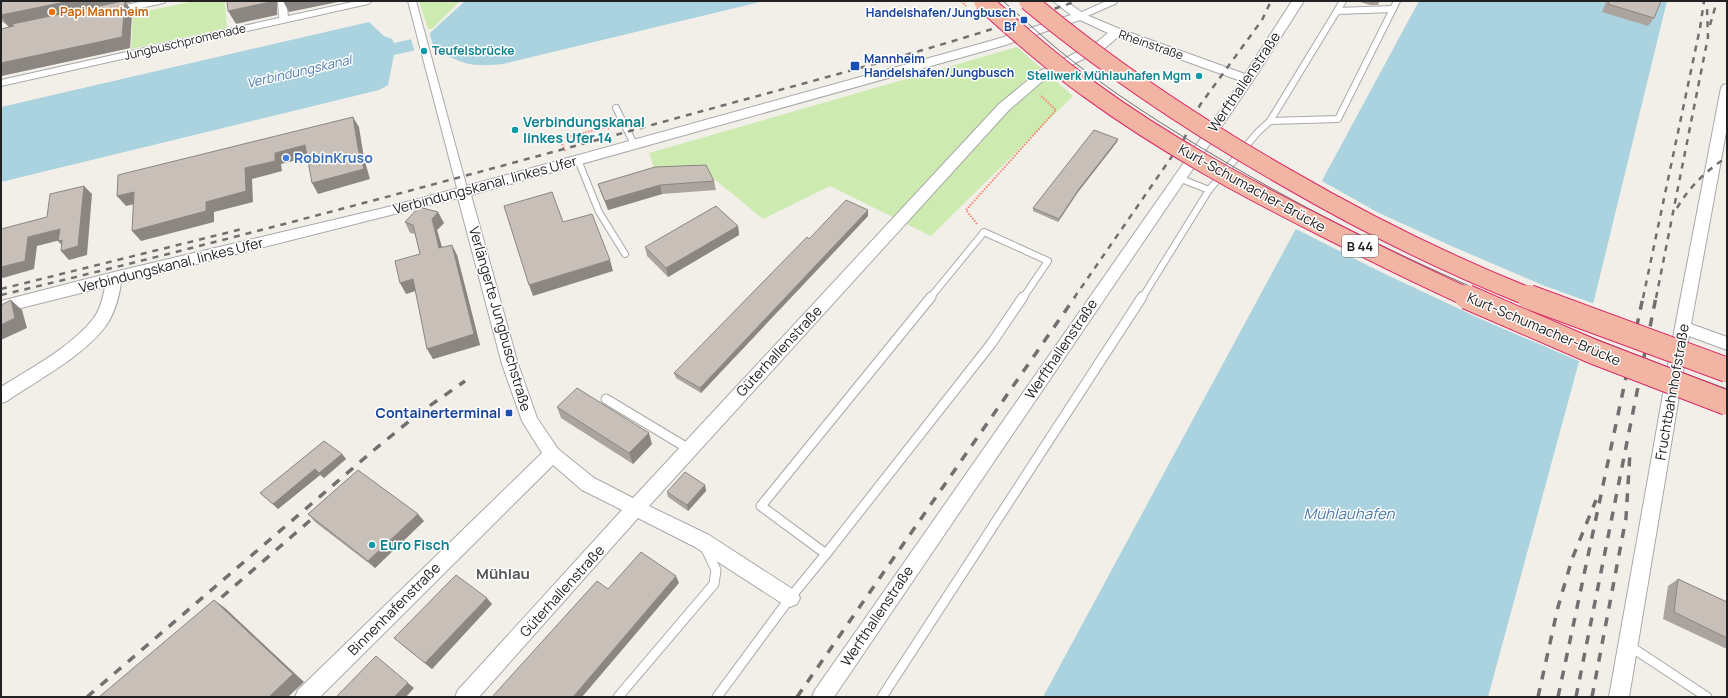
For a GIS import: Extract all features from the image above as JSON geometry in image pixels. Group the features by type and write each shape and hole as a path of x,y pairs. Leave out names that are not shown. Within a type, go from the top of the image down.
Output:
{"highway":[{"name":"B 44","path":"1028,1 1059,28 1102,61 1160,101 1226,143 1326,201 1433,256 1523,294 1727,370"},
{"name":"Kurt-Schumacher-Brücke","path":"974,3 1021,35 1104,100 1143,126 1210,167 1298,215 1423,277 1512,317 1727,403"}],"street":[{"path":"99,14 160,1"},
{"path":"282,1 284,20"},
{"name":"Jungbuschpromenade","path":"1,83 368,1"},
{"name":"Verlängerte Jungbuschstraße","path":"412,1 510,364 530,421 552,454 588,484 702,541 790,598"},
{"name":"Rheinstraße","path":"1059,1 1080,16 1116,32 1248,79"},
{"name":"Werfthallenstraße","path":"822,697 1248,79 1298,1"},
{"name":"Verbindungskanal, linkes Ufer","path":"1,307 114,278 384,213 463,192 998,43 1080,16"},
{"name":"Güterhallenstraße","path":"465,697 637,509 689,449 1004,107 1042,75 1101,45 1116,32"},
{"name":"Fruchtbahnhofstraße","path":"1619,697 1683,327 1727,88"},
{"path":"1,396 75,347 100,322 111,297 114,278"},
{"path":"1683,327 1727,344"},
{"name":"Binnenhafenstraße","path":"305,697 552,454"}],"lane":[{"path":"1080,16 1114,1"},
{"path":"882,697 1162,266 1209,190 1258,132 1270,121 1343,1"},
{"path":"1270,121 1338,120 1397,1"},
{"path":"1337,11 1393,9"},
{"path":"616,108 634,144"},
{"path":"578,160 598,212 625,254"},
{"path":"1179,178 1209,190"},
{"path":"717,697 790,598 826,554 986,350 1048,262 984,232 761,506 826,554"},
{"path":"606,399 689,449"},
{"path":"618,697 714,584 717,576 716,569 702,541"},
{"path":"1628,645 1707,697"}],"path":[{"path":"961,1 974,3"},
{"path":"984,232 966,210 1056,110 1048,101"},
{"path":"566,154 560,139 607,127 610,129"}],"green space":[{"path":"194,1 225,1 227,28 131,49 133,14"},
{"path":"419,1 460,1 432,29 428,29"},
{"path":"1017,47 1073,96 931,236 830,186 763,219 708,174 657,176 649,153"}],"water":[{"name":"Verbindungskanal","path":"465,1 764,1 503,64 473,65 465,63 445,55 436,54 434,46 394,55 388,85 379,90 1,182 1,107 369,22 384,36 392,39 394,43 430,35 430,33"},
{"name":"Mühlauhafen","path":"1419,1 1667,1 1580,358 1488,697 1043,697"}],"pier":[{"path":"430,35 436,56 433,48 415,53 411,39"},
{"path":"1320,180 1377,212 1449,245 1545,286 1595,304 1581,362 1483,320 1383,273 1294,228"}],"building":[{"path":"3,1 70,1 1,15 1,3"},
{"path":"125,1 122,37 1,63 1,29 14,26 12,24"},
{"path":"227,1 270,1 270,2 228,11"},
{"path":"1609,1 1661,1 1654,18 1608,4"},
{"path":"353,117 358,148 364,169 312,183 305,145 275,153 275,161 245,168 246,191 206,202 206,211 132,231 134,192 117,196 118,175"},
{"path":"1094,130 1118,139 1079,189 1059,219 1033,208"},
{"path":"706,165 714,181 660,185 605,201 598,184 655,167"},
{"path":"84,186 78,246 61,251 62,240 58,241 60,229 28,237 25,261 1,267 1,229 47,217 50,194"},
{"path":"552,192 563,222 592,214 610,260 529,285 504,206"},
{"path":"846,200 868,210 700,388 674,373 807,237 809,239"},
{"path":"716,206 738,226 666,268 645,247"},
{"path":"419,207 438,212 432,219 439,248 452,245 474,334 427,349 413,279 400,283 395,261 420,254 413,225 405,222"},
{"path":"11,300 15,318 1,325 1,305"},
{"path":"577,388 649,433 629,453 557,407"},
{"path":"324,441 342,454 319,473 315,469 273,504 260,493"},
{"name":"Euro Fisch","path":"358,470 418,514 368,561 308,514"},
{"path":"685,472 705,485 687,505 667,492"},
{"path":"641,552 676,576 573,697 492,697 597,581 608,589"},
{"path":"456,575 487,598 425,663 394,638"},
{"path":"1678,579 1727,602 1727,638 1674,612"},
{"path":"214,600 293,674 269,697 99,697"},
{"path":"376,656 408,683 394,697 336,697"}],"tram line":[{"path":"1003,1 1059,50 1119,95 1203,149 1304,206 1422,265 1482,292 1604,342 1727,389"},
{"path":"1622,343 1727,382"}],"railway":[{"path":"1,295 242,235 641,128 915,52 1077,1"},
{"path":"1074,298 1184,139 1200,105 1262,20 1271,1"},
{"path":"1643,298 1700,28 1704,1"},
{"path":"1710,25 1717,1"},
{"path":"1656,298 1708,37 1707,8"},
{"path":"1677,208 1687,193 1699,180 1727,157"},
{"path":"1,289 242,229"},
{"path":"797,697 1075,297"},
{"path":"1558,697 1643,297"},
{"path":"1576,697 1656,297"},
{"path":"87,697 374,450 418,414 465,381"},
{"path":"1592,697 1626,518 1630,452"},
{"path":"1538,697 1558,607 1572,559 1596,500"},
{"path":"208,609 321,511"}],"place":[{"name":"Papi Mannheim","path":"52,12"},
{"name":"Handelshafen/Jungbusch Bf","path":"1024,20"},
{"name":"Teufelsbrücke","path":"424,51"},
{"name":"Mannheim Handelshafen/Jungbusch","path":"855,66"},
{"name":"Stellwerk Mühlauhafen Mgm","path":"1199,76"},
{"name":"Verbindungskanal linkes Ufer 14","path":"515,130"},
{"name":"RobinKruso","path":"286,158"},
{"name":"Containerterminal","path":"509,413"},
{"name":"Euro Fisch","path":"372,545"}],"district":[{"name":"Mühlau","path":"503,574"}]}
